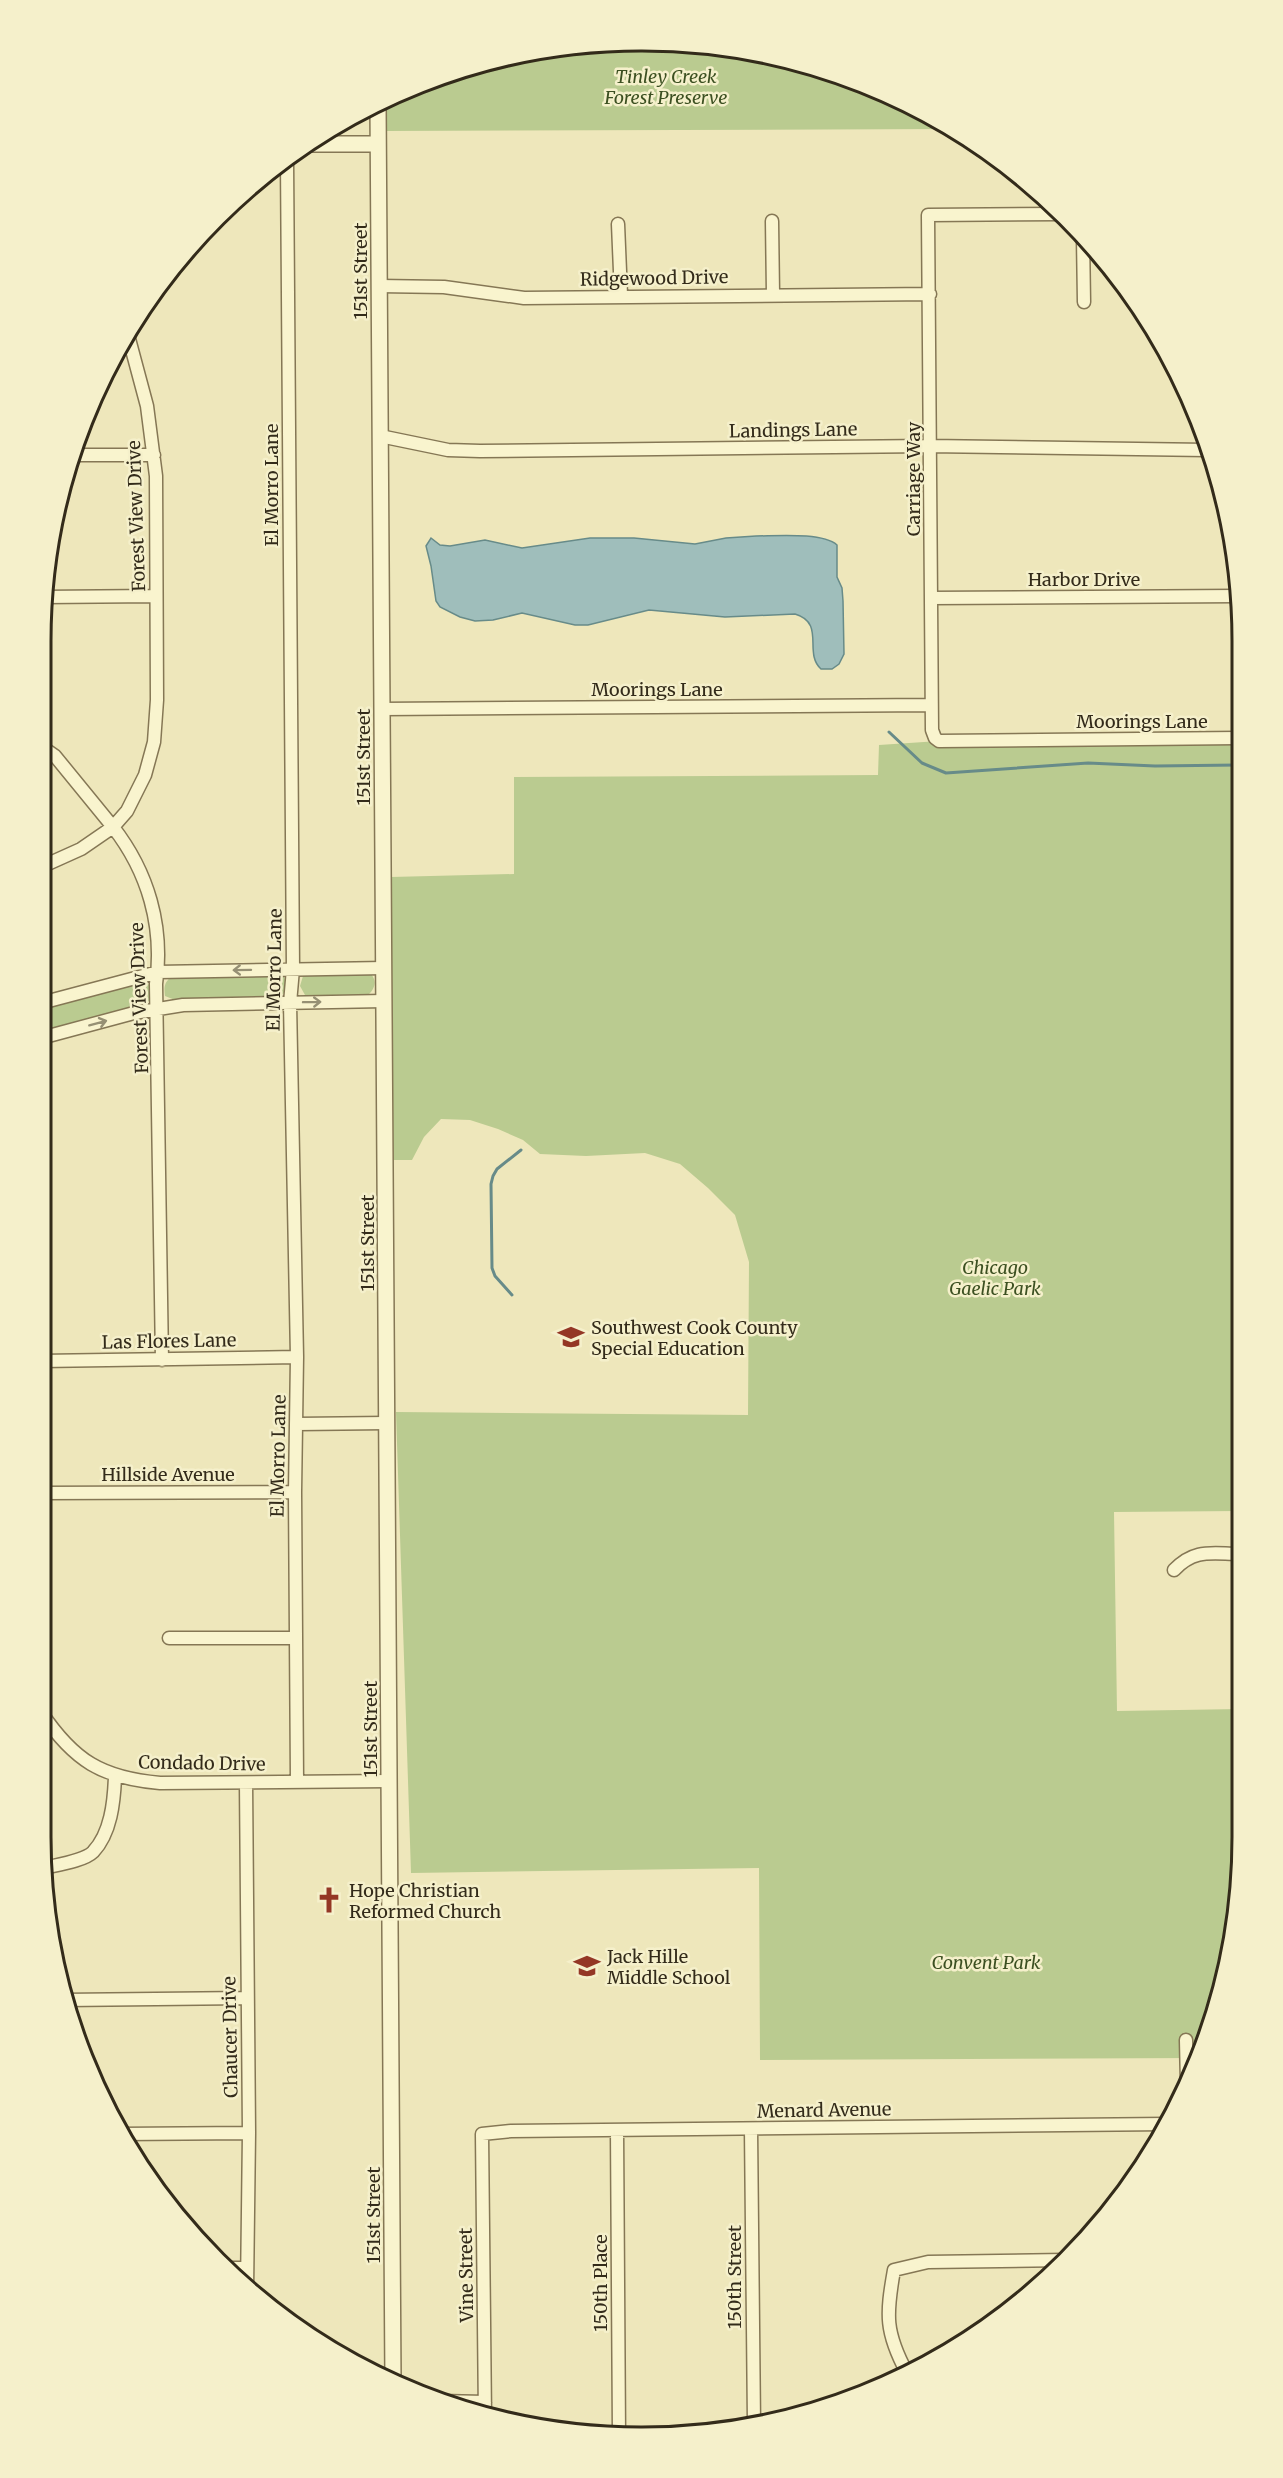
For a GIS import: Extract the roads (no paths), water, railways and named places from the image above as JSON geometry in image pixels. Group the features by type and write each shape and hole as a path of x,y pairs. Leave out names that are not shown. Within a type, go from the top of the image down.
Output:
{"street":[{"name":"151st Street","path":"378,113 393,2372"},
{"path":"324,144 378,144"},
{"name":"El Morro Lane","path":"287,169 293,969 290,1003 297,1356 295,1492 297,1781"},
{"name":"Carriage Way","path":"939,741 932,730 931,705 928,215 1048,214"},
{"path":"772,221 773,294"},
{"path":"618,224 621,295"},
{"path":"1083,250 1084,302"},
{"name":"Ridgewood Drive","path":"380,286 444,287 524,298 621,295 930,294"},
{"name":"Forest View Drive","path":"131,345 147,406 156,476 157,700 154,742 145,775 127,812 113,826 129,847 152,906 159,936 156,984 162,1360"},
{"name":"Landings Lane","path":"380,436 448,450 480,451 929,446 1200,450"},
{"path":"81,455 154,454"},
{"path":"53,597 156,596"},
{"name":"Harbor Drive","path":"931,598 1230,596"},
{"name":"Moorings Lane","path":"382,709 931,705"},
{"name":"Moorings Lane","path":"939,741 1232,738"},
{"path":"51,753 113,826 81,849 51,863"},
{"path":"51,1000 158,972 384,968"},
{"path":"51,1036 183,1005 384,1001"},
{"name":"Las Flores Lane","path":"51,1360 162,1360 297,1356"},
{"path":"297,1424 387,1423"},
{"name":"Hillside Avenue","path":"51,1493 295,1492"},
{"path":"1174,1570 1185,1558 1198,1554 1232,1554"},
{"path":"169,1638 295,1638"},
{"name":"Condado Drive","path":"51,1727 73,1752 115,1777 160,1784 390,1781"},
{"path":"52,1866 91,1854 102,1838 111,1816 115,1777"},
{"name":"Chaucer Drive","path":"246,1783 249,2133 247,2275"},
{"path":"74,2000 247,1998"},
{"path":"1186,2040 1187,2063"},
{"name":"Menard Avenue","path":"482,2134 511,2131 1157,2124"},
{"name":"150th Street","path":"751,2129 754,2416"},
{"name":"150th Place","path":"617,2130 619,2426"},
{"path":"131,2134 249,2133"},
{"name":"Vine Street","path":"482,2134 485,2406"},
{"path":"903,2366 898,2357 888,2322 894,2270 928,2262 1052,2260"},
{"path":"239,2268 247,2268"},
{"path":"471,2402 485,2402"}],"water":[{"path":"810,536 837,545 837,577 842,588 843,601 844,654 839,664 832,669 821,669 816,662 810,624 795,614 725,617 649,610 588,625 575,625 522,613 493,620 475,621 460,617 440,607 436,601 426,546 431,538 440,545 450,546 485,540 522,548 590,538 634,538 695,544 726,538"}],"waterway":[{"path":"889,732 922,763 946,773 1088,763 1155,766 1232,765"},
{"path":"512,1295 495,1276 492,1268 491,1184 497,1169 521,1150"}],"place":[{"name":"Southwest Cook County Special Education","path":"571,1337"},
{"name":"Hope Christian Reformed Church","path":"329,1900"},
{"name":"Jack Hille Middle School","path":"587,1966"}],"park label":[{"name":"Tinley Creek Forest Preserve","path":"666,86"},
{"name":"Chicago Gaelic Park","path":"995,1277"},
{"name":"Convent Park","path":"986,1962"}]}
